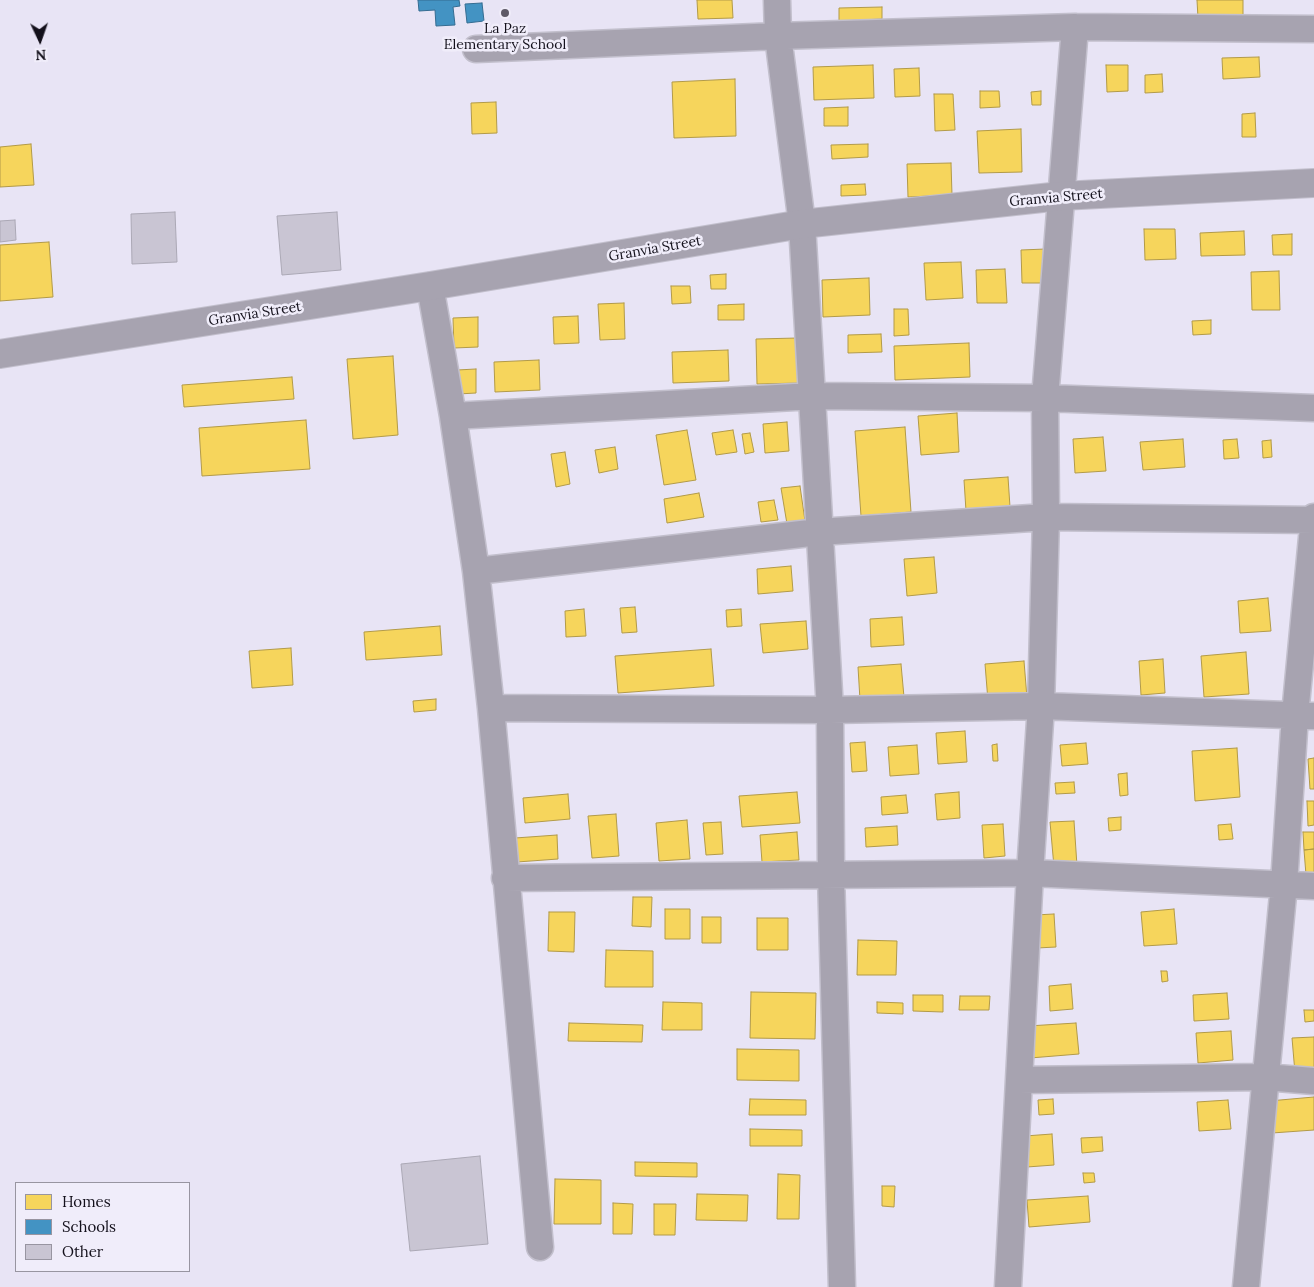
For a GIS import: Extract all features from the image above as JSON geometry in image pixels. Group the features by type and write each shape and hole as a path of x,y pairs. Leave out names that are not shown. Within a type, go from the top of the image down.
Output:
{"street":[{"path":"777,0 778,36 802,224 830,710 831,874 842,1287"},
{"path":"1008,1287 1030,873 1042,706 1046,517 1045,398 1075,27"},
{"path":"476,48 1075,27 1314,30"},
{"name":"Granvia Street","path":"0,354 430,286 802,224 1061,196 1314,183"},
{"path":"430,286 453,416 476,571 540,1246"},
{"path":"453,416 813,396 1045,398 1314,408"},
{"path":"476,571 819,532 1046,517 1314,519 1304,716 1284,884 1246,1287"},
{"path":"490,708 830,710 1042,706 1304,716"},
{"path":"505,878 1030,873 1314,886"},
{"path":"1019,1080 1265,1077 1314,1081"}],"building: Homes":[{"path":"697,0 732,0 733,18 698,19"},
{"path":"1197,0 1243,0 1243,17 1198,18"},
{"path":"882,7 882,19 839,21 839,8"},
{"path":"1259,57 1260,77 1223,79 1222,58"},
{"path":"873,65 874,98 814,100 813,67"},
{"path":"1106,65 1128,65 1128,91 1107,92"},
{"path":"919,68 920,96 895,97 894,69"},
{"path":"1162,74 1163,92 1145,93 1145,75"},
{"path":"735,79 736,136 674,138 672,82"},
{"path":"980,91 999,91 1000,107 980,108"},
{"path":"1041,91 1041,105 1032,105 1031,92"},
{"path":"934,94 953,94 955,130 935,131"},
{"path":"496,102 497,133 472,134 471,103"},
{"path":"848,107 848,126 824,126 824,108"},
{"path":"1255,113 1256,137 1242,137 1242,114"},
{"path":"1021,129 1022,172 979,173 977,131"},
{"path":"31,144 34,185 0,187 0,147"},
{"path":"868,144 868,157 832,159 831,145"},
{"path":"951,163 952,195 908,197 907,164"},
{"path":"865,184 866,195 841,196 841,185"},
{"path":"1144,229 1175,229 1176,259 1145,260"},
{"path":"1244,231 1245,255 1201,256 1200,233"},
{"path":"1292,234 1292,255 1273,255 1272,235"},
{"path":"49,242 53,297 0,301 0,245"},
{"path":"1046,249 1047,283 1022,283 1021,250"},
{"path":"961,262 963,298 926,300 924,263"},
{"path":"1005,269 1007,303 977,303 976,270"},
{"path":"1279,271 1280,310 1252,310 1251,272"},
{"path":"726,274 726,289 711,289 710,275"},
{"path":"869,278 870,315 823,317 822,280"},
{"path":"671,286 690,286 691,303 672,304"},
{"path":"624,303 625,339 600,340 598,304"},
{"path":"744,304 744,320 718,320 718,305"},
{"path":"894,309 908,309 909,335 894,336"},
{"path":"578,316 579,343 554,344 553,317"},
{"path":"478,317 478,347 454,348 453,318"},
{"path":"1211,320 1211,334 1193,335 1192,321"},
{"path":"881,334 882,352 848,353 848,335"},
{"path":"798,338 800,383 757,384 756,339"},
{"path":"969,343 970,377 895,380 894,346"},
{"path":"728,350 729,381 673,383 672,352"},
{"path":"393,356 398,435 353,439 347,359"},
{"path":"539,360 540,390 495,392 494,362"},
{"path":"476,369 476,393 458,394 457,370"},
{"path":"292,377 294,399 184,407 182,385"},
{"path":"957,413 959,452 921,455 918,416"},
{"path":"306,420 310,469 202,476 199,428"},
{"path":"787,422 789,451 765,453 763,424"},
{"path":"905,427 911,512 861,516 855,431"},
{"path":"687,430 696,480 664,485 656,435"},
{"path":"733,430 737,452 716,455 712,433"},
{"path":"750,433 754,452 745,454 742,434"},
{"path":"1103,437 1106,471 1075,473 1073,439"},
{"path":"1183,439 1185,467 1143,470 1140,442"},
{"path":"1237,439 1239,458 1224,459 1223,440"},
{"path":"1271,440 1272,457 1263,458 1262,441"},
{"path":"615,447 618,469 599,473 595,450"},
{"path":"565,452 570,484 556,487 551,454"},
{"path":"1008,477 1010,507 966,511 964,480"},
{"path":"800,486 805,521 787,524 781,488"},
{"path":"699,493 704,517 667,523 664,499"},
{"path":"774,500 778,520 761,522 758,502"},
{"path":"934,557 937,593 907,596 904,559"},
{"path":"791,566 793,591 758,594 757,569"},
{"path":"1268,598 1271,631 1240,633 1238,601"},
{"path":"635,607 637,632 622,633 620,608"},
{"path":"584,609 586,636 566,637 565,611"},
{"path":"741,609 742,626 727,627 726,610"},
{"path":"902,617 904,645 871,647 870,619"},
{"path":"806,621 808,649 763,653 760,624"},
{"path":"440,626 442,655 366,660 364,632"},
{"path":"291,648 293,685 252,688 249,651"},
{"path":"711,649 714,686 618,693 615,656"},
{"path":"1246,652 1249,694 1204,697 1201,656"},
{"path":"1163,659 1165,693 1141,695 1139,661"},
{"path":"1024,661 1027,698 988,701 985,664"},
{"path":"901,664 904,697 860,700 858,667"},
{"path":"436,699 436,710 414,712 413,701"},
{"path":"965,731 967,762 938,764 936,733"},
{"path":"865,742 867,771 852,772 850,743"},
{"path":"1086,743 1088,764 1062,766 1060,745"},
{"path":"997,744 998,761 993,761 992,745"},
{"path":"917,745 919,774 890,776 888,747"},
{"path":"1237,748 1240,797 1195,801 1192,751"},
{"path":"1314,758 1314,789 1310,789 1308,759"},
{"path":"1127,773 1128,795 1120,796 1118,774"},
{"path":"1074,782 1075,793 1056,794 1055,783"},
{"path":"797,792 800,823 742,827 739,796"},
{"path":"959,792 960,818 937,820 935,794"},
{"path":"568,794 570,819 525,823 523,798"},
{"path":"906,795 908,813 882,815 881,797"},
{"path":"1307,801 1314,801 1314,825 1308,826"},
{"path":"616,814 619,856 592,858 588,816"},
{"path":"1121,817 1121,830 1109,831 1108,818"},
{"path":"687,820 690,859 659,861 656,823"},
{"path":"1074,821 1077,866 1054,867 1050,822"},
{"path":"721,822 723,854 706,855 703,823"},
{"path":"1003,824 1005,856 984,858 982,825"},
{"path":"1231,824 1233,839 1219,840 1218,825"},
{"path":"897,826 898,845 866,847 865,828"},
{"path":"797,832 799,860 762,862 760,835"},
{"path":"1303,832 1314,832 1314,849 1304,850"},
{"path":"557,835 558,859 517,862 515,838"},
{"path":"1314,849 1314,874 1306,875 1304,850"},
{"path":"633,897 652,897 651,927 632,926"},
{"path":"665,909 690,909 690,939 665,939"},
{"path":"1174,909 1177,944 1144,946 1141,912"},
{"path":"549,912 575,912 574,952 548,951"},
{"path":"1054,914 1056,947 1037,948 1035,915"},
{"path":"702,917 721,917 721,943 702,943"},
{"path":"757,918 788,918 788,950 757,950"},
{"path":"858,940 897,941 896,975 857,975"},
{"path":"606,950 653,951 653,987 605,987"},
{"path":"1161,971 1167,971 1168,981 1162,982"},
{"path":"1071,984 1073,1009 1050,1011 1049,986"},
{"path":"751,992 816,993 815,1039 750,1038"},
{"path":"1227,993 1229,1019 1194,1021 1193,995"},
{"path":"913,995 943,995 943,1012 913,1011"},
{"path":"960,996 990,996 989,1010 959,1010"},
{"path":"663,1002 702,1003 702,1030 662,1030"},
{"path":"877,1002 903,1003 903,1014 877,1013"},
{"path":"1304,1010 1314,1010 1314,1021 1305,1022"},
{"path":"569,1023 643,1025 642,1042 568,1041"},
{"path":"1076,1023 1079,1054 1030,1058 1028,1026"},
{"path":"1231,1031 1233,1060 1198,1063 1196,1033"},
{"path":"1314,1037 1314,1072 1295,1073 1292,1038"},
{"path":"737,1049 799,1050 799,1081 737,1080"},
{"path":"1314,1097 1314,1130 1272,1133 1269,1101"},
{"path":"750,1099 806,1100 806,1115 749,1115"},
{"path":"1053,1099 1054,1114 1039,1115 1038,1100"},
{"path":"1228,1100 1231,1129 1199,1131 1197,1102"},
{"path":"750,1129 802,1130 802,1146 750,1146"},
{"path":"1052,1134 1054,1165 1027,1167 1025,1136"},
{"path":"1102,1137 1103,1151 1082,1153 1081,1138"},
{"path":"635,1162 697,1163 697,1177 635,1176"},
{"path":"1083,1173 1094,1173 1095,1182 1084,1183"},
{"path":"778,1174 800,1175 799,1219 777,1219"},
{"path":"555,1179 601,1180 601,1224 554,1224"},
{"path":"882,1186 895,1186 894,1207 882,1206"},
{"path":"697,1194 748,1195 747,1221 696,1220"},
{"path":"1088,1196 1090,1222 1029,1227 1027,1200"},
{"path":"613,1203 633,1204 632,1234 613,1234"},
{"path":"654,1204 676,1204 675,1235 654,1235"}],"building: Schools":[{"path":"418,0 459,0 460,6 453,7 455,25 436,26 435,10 419,11"},
{"path":"482,3 484,21 467,23 465,4"}],"building: Other":[{"path":"175,212 177,262 132,264 131,214"},
{"path":"337,212 341,270 282,275 277,216"},
{"path":"15,220 16,240 0,242 0,221"},
{"path":"480,1156 488,1244 410,1251 401,1164"}],"place":[{"name":"La Paz Elementary School","path":"505,13"}]}
